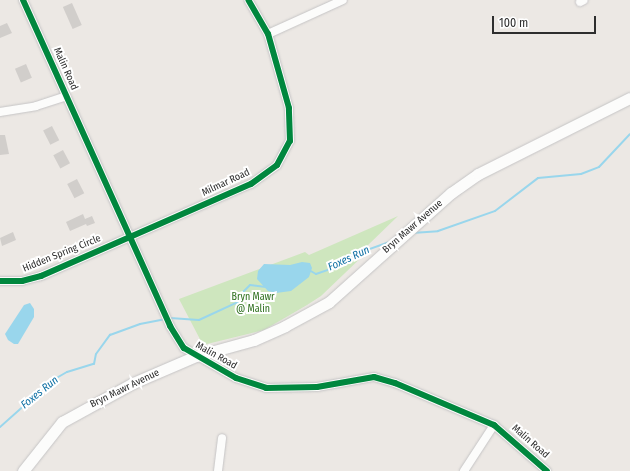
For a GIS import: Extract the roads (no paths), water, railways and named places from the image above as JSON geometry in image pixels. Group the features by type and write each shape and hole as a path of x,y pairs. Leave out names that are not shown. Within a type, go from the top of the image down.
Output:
{"main road":[{"name":"Bryn Mawr Avenue","path":"23,471 62,422 133,383 196,356 254,340 285,326 329,302 451,193 478,174 630,98"}],"street":[{"name":"Malin Road","path":"23,0 168,323 184,348 245,382 266,388 317,387 374,377 417,391 494,425 547,471"},
{"name":"Milmar Road","path":"129,237 251,184 277,165 291,136 289,108 268,34 248,0"},
{"path":"268,34 342,0"},
{"path":"0,112 36,106 66,96"},
{"name":"Hidden Spring Circle","path":"0,281 22,281 41,276 129,237"},
{"path":"464,471 494,425"},
{"path":"218,471 222,438"}],"water":[{"path":"302,262 310,263 312,268 309,277 291,291 276,293 268,291 257,279 258,271 264,264 290,265"},
{"path":"30,303 34,309 34,317 18,344 14,344 8,340 5,334 24,305"}],"waterway":[{"name":"Foxes Run","path":"412,233 438,231 495,211 538,178 581,174 599,167 630,134"},
{"name":"Foxes Run","path":"309,270 316,274 333,268 356,254 391,241"},
{"name":"Foxes Run","path":"170,318 199,320 240,301 242,293 250,285 266,287"},
{"name":"Foxes Run","path":"0,427 53,380 67,372 94,364 96,354 110,335 140,324 165,319"}],"park label":[{"name":"Bryn Mawr @ Malin","path":"253,302"}]}
